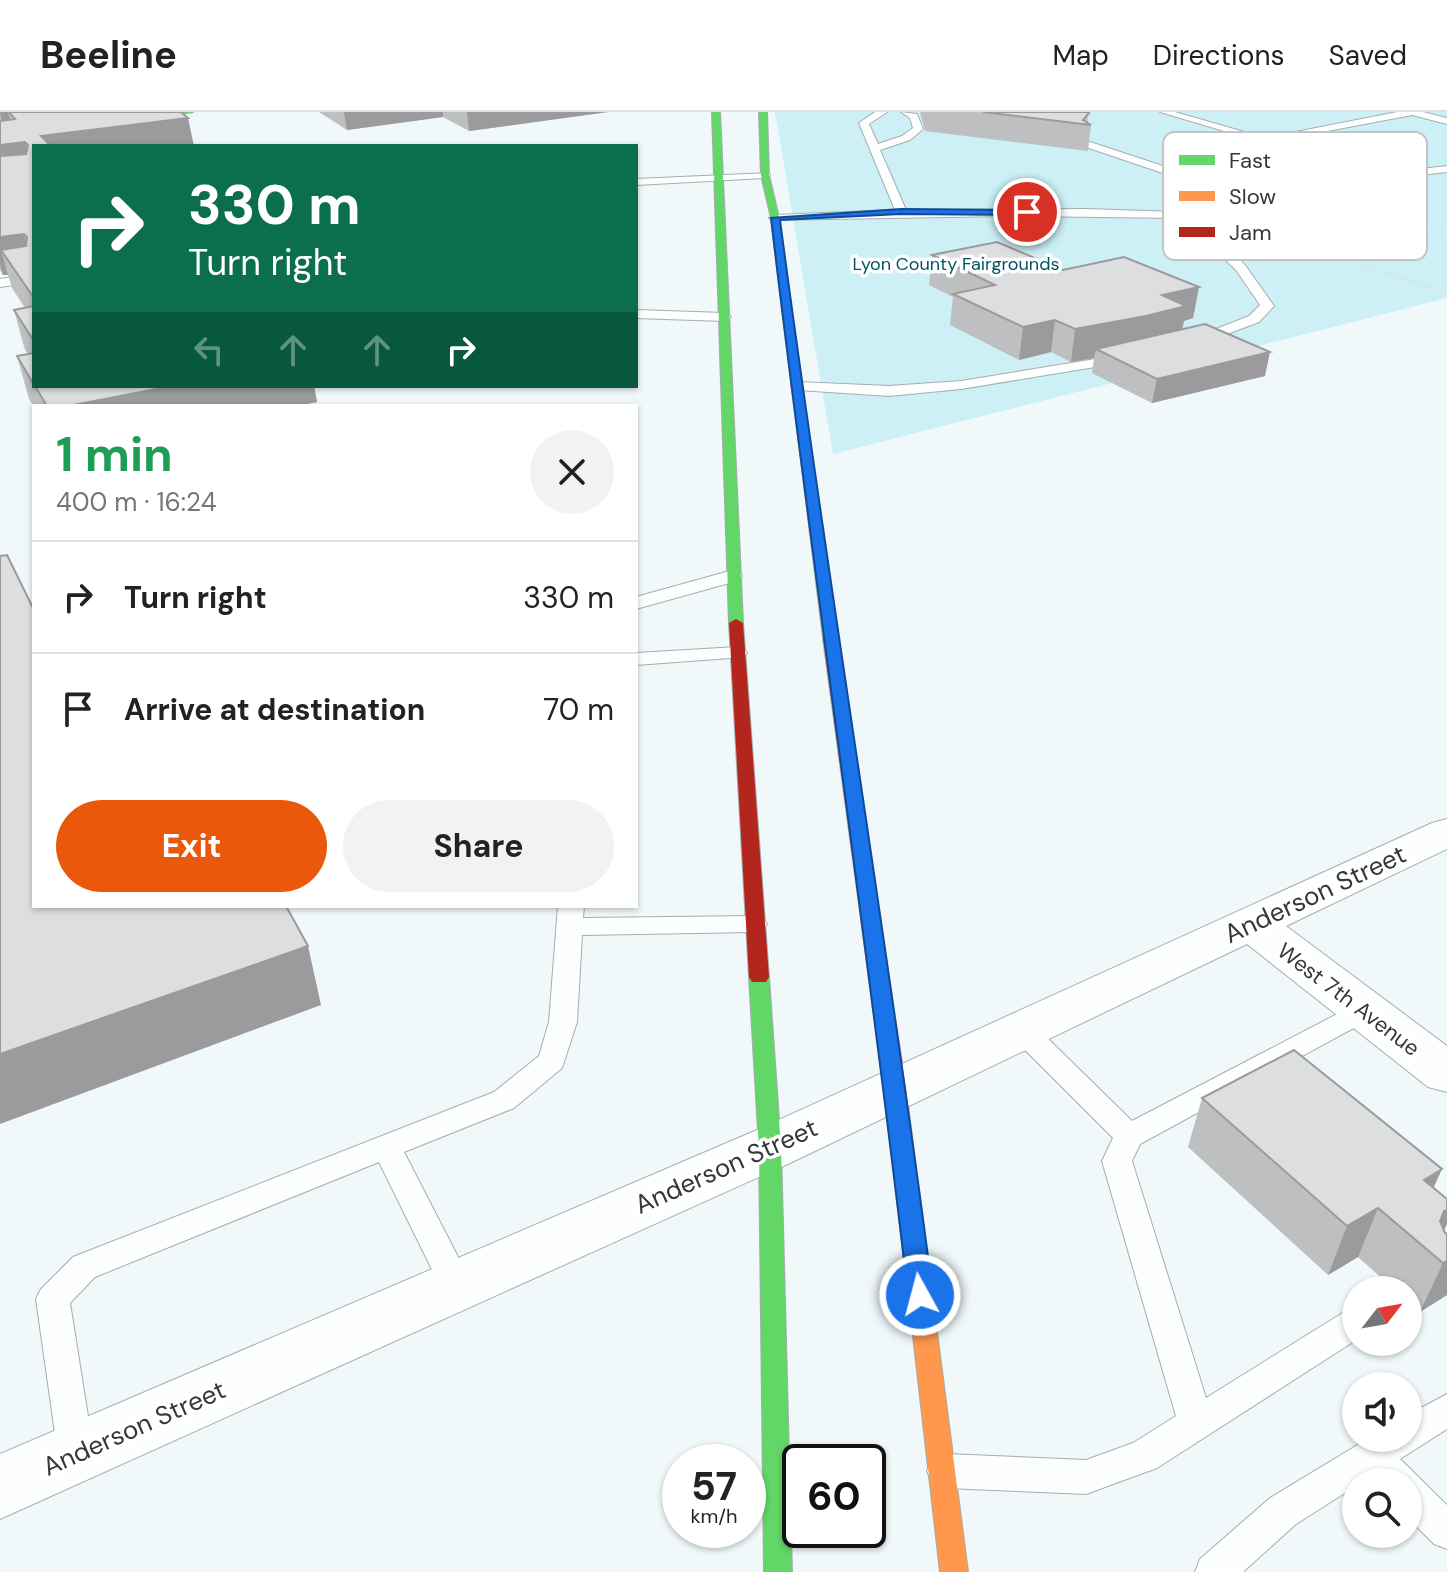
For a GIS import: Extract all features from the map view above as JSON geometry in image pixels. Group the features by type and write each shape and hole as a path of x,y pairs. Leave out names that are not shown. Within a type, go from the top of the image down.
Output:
{"main road":[{"path":"0,136 189,112"},
{"path":"716,112 737,653 770,1148 778,1572"},
{"path":"763,112 765,175 775,218 810,496 895,1089 954,1572"}],"street":[{"name":"Anderson Street","path":"0,1487 770,1148 1447,832"},
{"name":"West 7th Avenue","path":"1252,924 1447,1073"}],"lane":[{"path":"882,112 864,123 901,212"},
{"path":"875,148 906,138 918,129 914,116 906,112"},
{"path":"1165,112 1235,132"},
{"path":"1306,132 1412,112 1447,121"},
{"path":"1087,144 1163,170"},
{"path":"1427,171 1447,169"},
{"path":"638,182 765,175"},
{"path":"775,218 901,212 1163,213"},
{"path":"1174,347 1205,340 1254,319 1267,306 1258,287 1234,260"},
{"path":"0,283 32,278"},
{"path":"638,314 724,317"},
{"path":"798,386 889,391 961,385 1097,365 1143,354"},
{"path":"638,602 733,576"},
{"path":"638,659 737,653"},
{"path":"76,1454 53,1299 84,1267 504,1100 552,1061 563,1022 570,916 754,924"},
{"path":"1196,1423 1117,1161 1129,1136 1364,1010"},
{"path":"1023,1031 1129,1136"},
{"path":"386,1147 457,1286"},
{"path":"941,1471 1086,1477 1144,1456 1342,1331"},
{"path":"1422,1425 1447,1410"},
{"path":"1214,1572 1283,1511 1378,1452"},
{"path":"1422,1506 1447,1531"}],"path":[{"path":"1427,231 1447,233"},
{"path":"1347,260 1447,292"}],"green space":[{"name":"Lyon County Fairgrounds","path":"775,112 1447,112 1447,298 833,454"}],"building":[{"path":"9,112 181,112 188,118 41,136 49,144 32,144 32,295 1,250 26,246 27,237 24,234 0,237 0,156 26,154 28,145 25,142 0,145 0,121 15,119"},
{"path":"983,112 1087,112 1083,120 1091,125"},
{"path":"997,242 1063,270 1124,257 1199,287 1162,295 1186,306 1146,316 1075,329 1055,320 1023,327 953,294 995,285 932,255"},
{"path":"32,306 32,338 14,310"},
{"path":"1205,324 1270,352 1157,379 1096,349"},
{"path":"32,353 32,382 17,356"},
{"path":"36,388 162,388 78,404 46,404"},
{"path":"7,555 32,606 32,908 287,908 308,946 0,1054 0,556"},
{"path":"1294,1050 1442,1169 1424,1180 1447,1199 1447,1210 1440,1221 1447,1234 1447,1261 1443,1263 1378,1208 1347,1226 1202,1098"}],"traffic: fast":[{"path":"0,136 189,112"},
{"path":"716,112 736,623"},
{"path":"763,112 765,175 775,218 830,638"},
{"path":"759,977 770,1148 778,1572"}],"traffic: slow":[{"path":"921,1301 954,1572"}],"traffic: jam":[{"path":"736,623 759,977"},
{"path":"830,638 895,1089 921,1301"}],"route":[{"path":"920,1295 895,1089 810,496 775,218 901,212 1027,212"}]}
